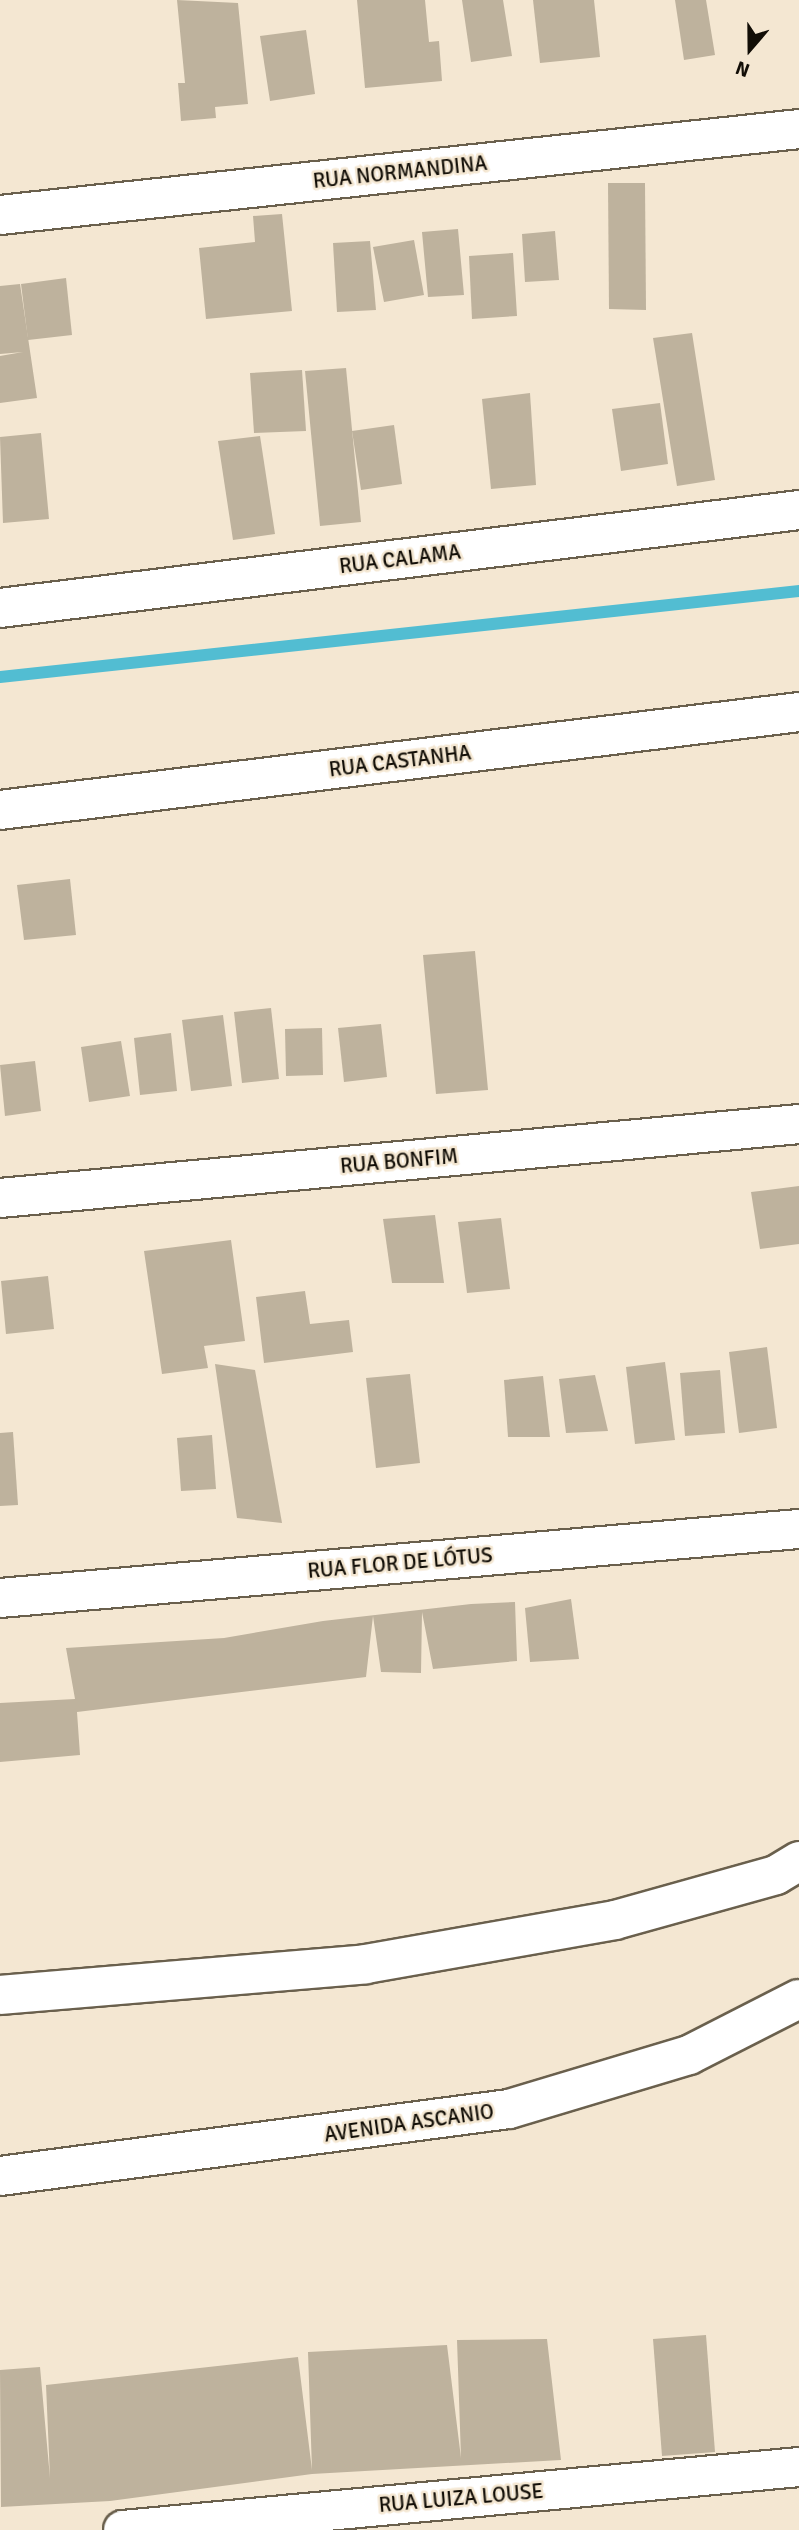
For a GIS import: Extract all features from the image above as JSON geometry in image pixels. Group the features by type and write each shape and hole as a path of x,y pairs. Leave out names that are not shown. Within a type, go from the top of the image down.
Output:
{"street":[{"name":"RUA NORMANDINA","path":"0,215 799,130"},
{"name":"RUA CALAMA","path":"0,608 799,510"},
{"name":"RUA CASTANHA","path":"0,810 799,712"},
{"name":"RUA BONFIM","path":"0,1198 799,1124"},
{"name":"RUA FLOR DE LÓTUS","path":"0,1598 799,1529"},
{"path":"0,1995 366,1964 615,1920 776,1875 799,1861"},
{"name":"AVENIDA ASCANIO","path":"0,2176 509,2109 689,2055 799,1999"},
{"name":"RUA LUIZA LOUSE","path":"123,2530 799,2467"}],"building":[{"path":"177,0 238,3 248,104 215,107 216,118 181,121 178,83 185,83"},
{"path":"357,0 425,0 429,42 439,41 442,81 365,88"},
{"path":"462,0 503,0 512,56 471,62"},
{"path":"533,0 594,0 600,57 540,63"},
{"path":"675,0 706,0 715,55 684,60"},
{"path":"306,30 315,94 270,101 260,36"},
{"path":"608,183 645,183 646,310 609,309"},
{"path":"282,214 292,311 206,319 199,248 255,242 253,216"},
{"path":"458,229 464,295 428,297 422,232"},
{"path":"555,231 559,280 525,282 522,234"},
{"path":"414,240 424,295 384,302 373,247"},
{"path":"370,241 376,310 337,312 333,243"},
{"path":"513,253 517,316 472,319 469,256"},
{"path":"66,278 72,335 28,340 21,284"},
{"path":"20,284 37,398 0,403 0,356 23,352 0,354 0,286"},
{"path":"692,333 715,480 677,486 653,338"},
{"path":"346,368 361,522 320,526 305,371"},
{"path":"302,370 306,431 254,433 250,373"},
{"path":"530,393 536,485 491,489 482,399"},
{"path":"660,403 668,464 621,471 612,409"},
{"path":"394,425 402,484 361,490 352,431"},
{"path":"41,433 49,519 3,523 0,437"},
{"path":"260,436 275,534 233,540 218,441"},
{"path":"70,879 76,935 24,940 17,885"},
{"path":"475,951 488,1090 436,1094 423,955"},
{"path":"271,1008 279,1079 242,1083 234,1012"},
{"path":"223,1015 232,1086 191,1091 182,1020"},
{"path":"381,1024 387,1077 344,1082 338,1028"},
{"path":"322,1028 323,1075 286,1076 285,1029"},
{"path":"171,1033 177,1091 140,1095 134,1038"},
{"path":"121,1041 130,1096 89,1102 81,1047"},
{"path":"35,1061 41,1111 5,1116 0,1065"},
{"path":"799,1186 799,1244 760,1249 751,1192"},
{"path":"435,1215 444,1283 392,1283 383,1219"},
{"path":"501,1218 510,1289 467,1293 458,1222"},
{"path":"231,1240 245,1341 204,1346 208,1368 162,1374 144,1251"},
{"path":"48,1276 54,1329 6,1334 1,1281"},
{"path":"305,1291 310,1324 349,1320 353,1352 264,1363 256,1297"},
{"path":"767,1347 777,1428 739,1433 729,1352"},
{"path":"665,1362 675,1440 635,1444 626,1367"},
{"path":"215,1364 255,1370 282,1523 237,1518"},
{"path":"720,1370 725,1433 685,1436 680,1373"},
{"path":"410,1374 420,1463 376,1468 366,1378"},
{"path":"595,1375 608,1431 566,1433 559,1379"},
{"path":"543,1376 550,1437 508,1437 504,1380"},
{"path":"13,1432 18,1505 0,1506 0,1433"},
{"path":"212,1435 216,1489 181,1491 177,1438"},
{"path":"571,1599 579,1659 530,1662 525,1608"},
{"path":"515,1602 517,1661 433,1669 422,1612 421,1673 381,1672 373,1616 366,1677 77,1712 80,1755 0,1762 0,1703 75,1699 66,1648 224,1638 323,1621 471,1604"},
{"path":"706,2335 715,2452 662,2456 653,2339"},
{"path":"547,2339 561,2460 312,2474 110,2501 1,2507 0,2370 40,2367 50,2478 46,2385 298,2357 312,2470 308,2352 447,2345 461,2458 457,2340"}],"waterway":[{"path":"0,677 799,591"}]}
